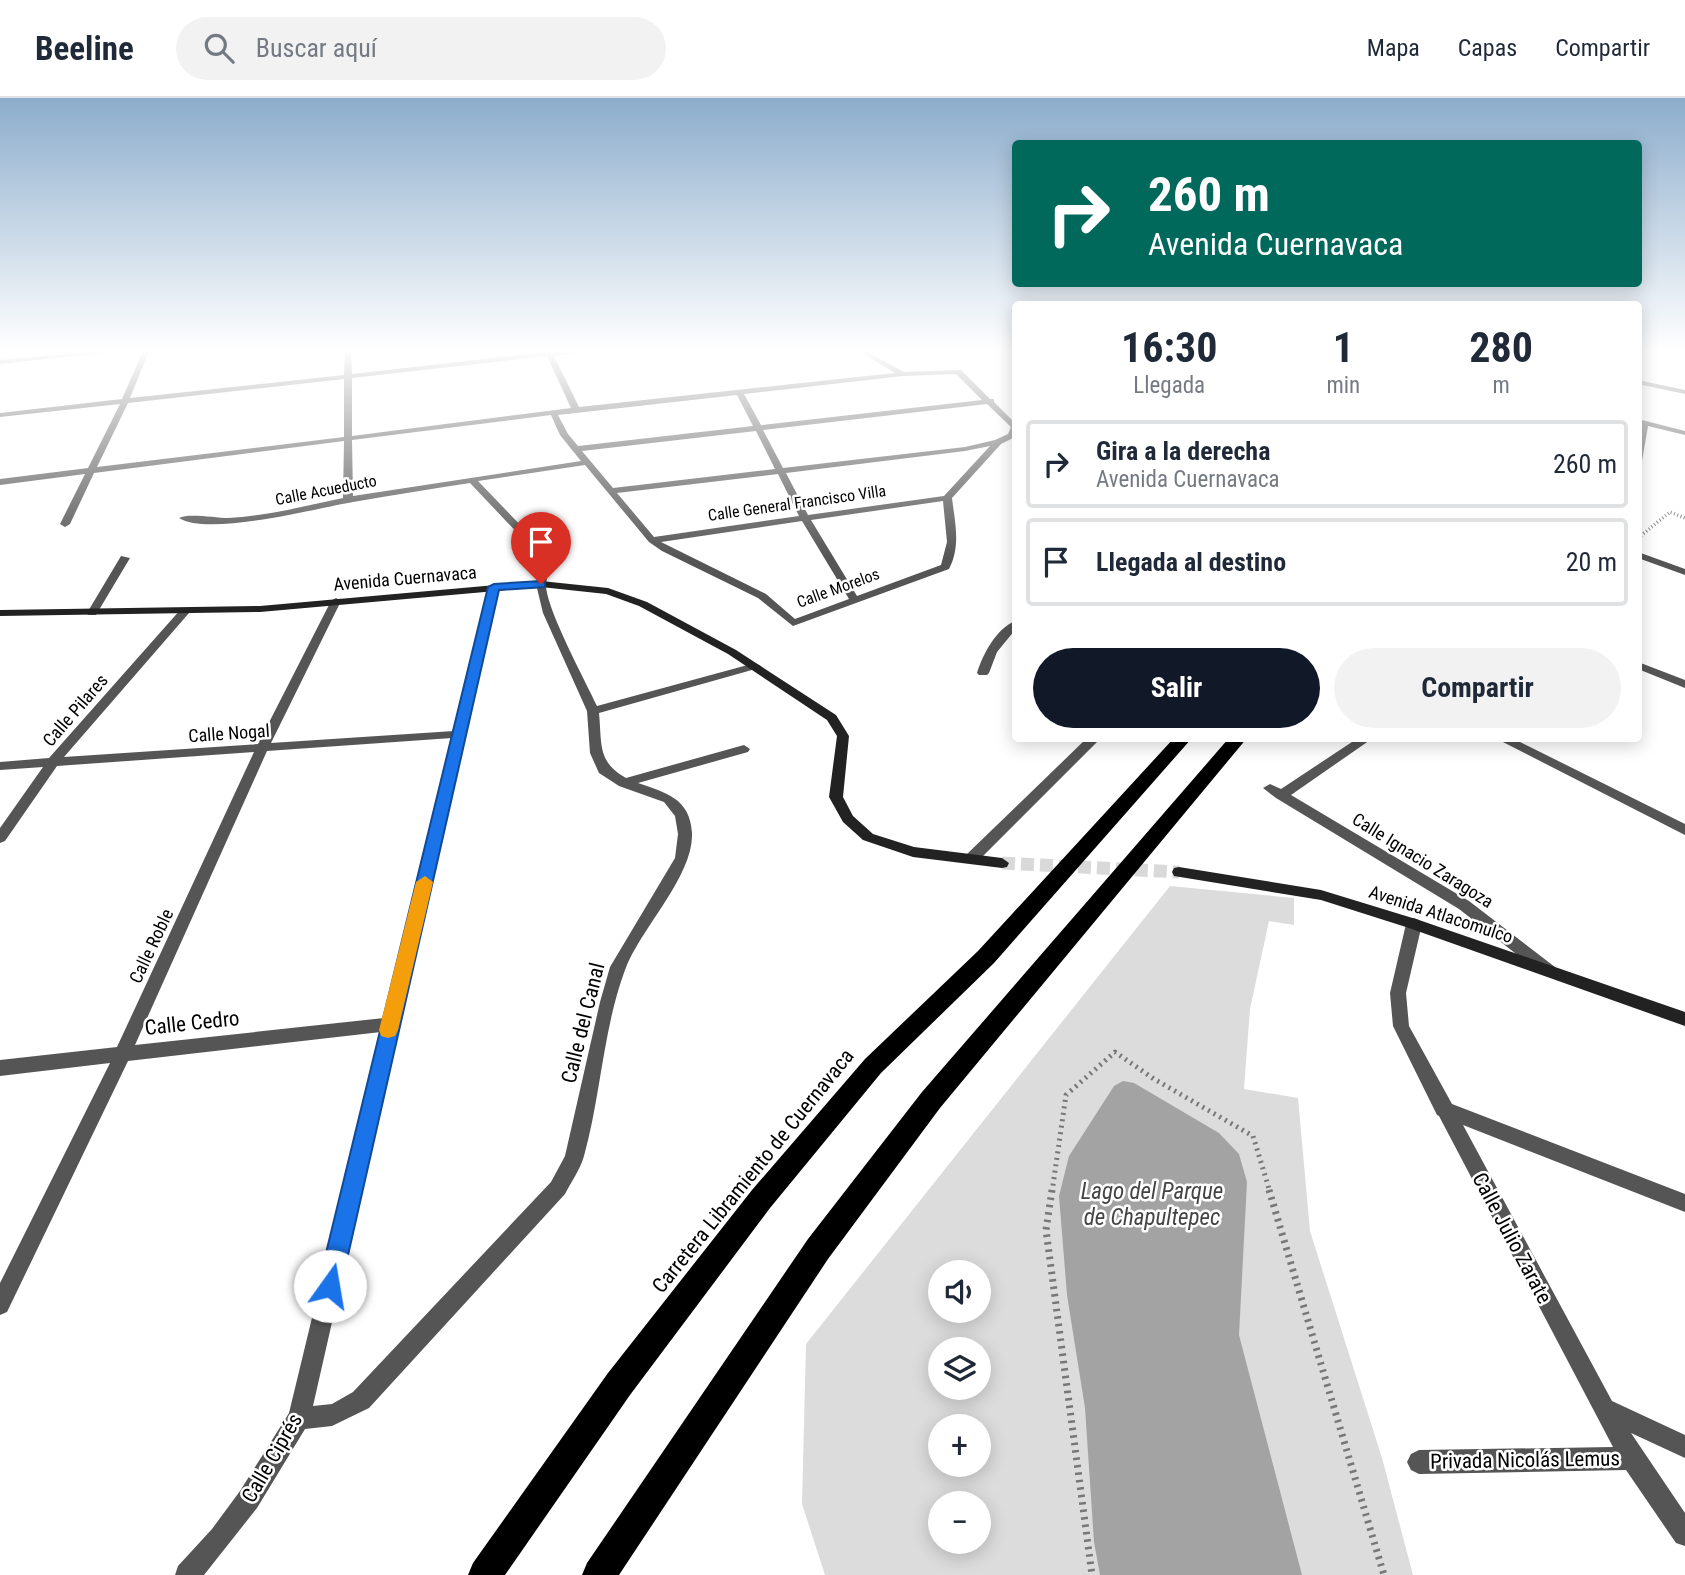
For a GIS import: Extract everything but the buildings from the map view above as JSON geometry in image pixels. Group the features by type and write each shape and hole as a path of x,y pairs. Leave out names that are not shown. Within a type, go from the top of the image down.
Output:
{"highway":[{"name":"Carretera Libramiento de Cuernavaca","path":"485,1575 619,1384 761,1199 873,1066 986,957 1180,742"},
{"path":"599,1575 818,1248 931,1100 1139,856 1201,779 1235,742"}],"main road":[{"name":"Avenida Cuernavaca","path":"0,613 260,608 541,584 608,592 643,604 755,666 832,719 843,736 836,797 849,819 868,838 913,852 971,859"},
{"path":"971,859 1002,863"},
{"name":"Avenida Atlacomulco","path":"1179,872 1321,895 1414,923 1685,1019"}],"street":[{"path":"65,524 116,420"},
{"path":"348,420 348,500"},
{"path":"0,482 491,420"},
{"name":"Calle Morelos","path":"557,420 564,435 652,540 665,549 762,596 793,623 945,568 951,558 953,541 947,498"},
{"path":"754,420 805,518 855,601"},
{"path":"577,449 828,420"},
{"path":"1642,422 1685,433"},
{"path":"613,491 965,449 998,442 1012,435"},
{"path":"947,498 998,442"},
{"name":"Calle Acueducto","path":"184,518 212,522 274,517 348,500 588,462"},
{"path":"473,481 547,558 548,567 541,584"},
{"name":"Calle General Francisco Villa","path":"652,540 947,498"},
{"path":"1643,556 1685,562"},
{"path":"1643,556 1685,572"},
{"path":"92,612 125,558"},
{"name":"Calle del Canal","path":"299,1417 320,1419 340,1413 361,1400 558,1188 574,1158 607,1002 618,967 682,858 685,834 682,815 669,799 624,783 606,773 596,753 593,711 548,613 541,584"},
{"name":"Calle Ciprés","path":"187,1575 208,1554 261,1484 299,1417 494,587"},
{"name":"Calle Roble","path":"0,1305 123,1054 262,748 336,601"},
{"name":"Calle Pilares","path":"0,838 53,762 185,611"},
{"path":"983,673 987,657 997,641 1012,627"},
{"path":"593,711 755,666"},
{"path":"1642,666 1685,684"},
{"name":"Calle Nogal","path":"0,766 461,734"},
{"path":"971,859 1091,742"},
{"name":"Calle Ignacio Zaragoza","path":"1360,742 1275,792 1464,905 1550,971"},
{"path":"1509,742 1685,830"},
{"path":"624,783 744,749"},
{"name":"Calle Julio Zarate","path":"1414,923 1398,993 1401,1026 1604,1409 1632,1458 1685,1534"},
{"name":"Calle Cedro","path":"0,1068 390,1024"},
{"path":"1443,1109 1685,1203"},
{"path":"1604,1409 1685,1447"},
{"name":"Privada Nicolás Lemus","path":"1419,1462 1632,1458"}],"path":[{"path":"1642,535 1670,512 1685,517"},
{"path":"1092,1575 1046,1230 1060,1118 1066,1095 1115,1052 1154,1079 1253,1136 1384,1575"}],"shaded area":[{"path":"1170,886 1294,898 1294,925 1269,921 1250,1009 1244,1089 1298,1098 1310,1231 1382,1458 1413,1575 825,1575 802,1504 806,1344"}],"water":[{"name":"Lago del Parque de Chapultepec","path":"1123,1081 1134,1083 1219,1133 1239,1154 1247,1182 1239,1335 1302,1575 1100,1575 1094,1542 1085,1408 1067,1295 1059,1196 1069,1156 1114,1086"}],"tunnel":[{"path":"1002,863 1179,872"}],"slow traffic":[{"path":"388,1030 425,882"}],"route":[{"path":"330,1286 494,587 541,584"}]}
